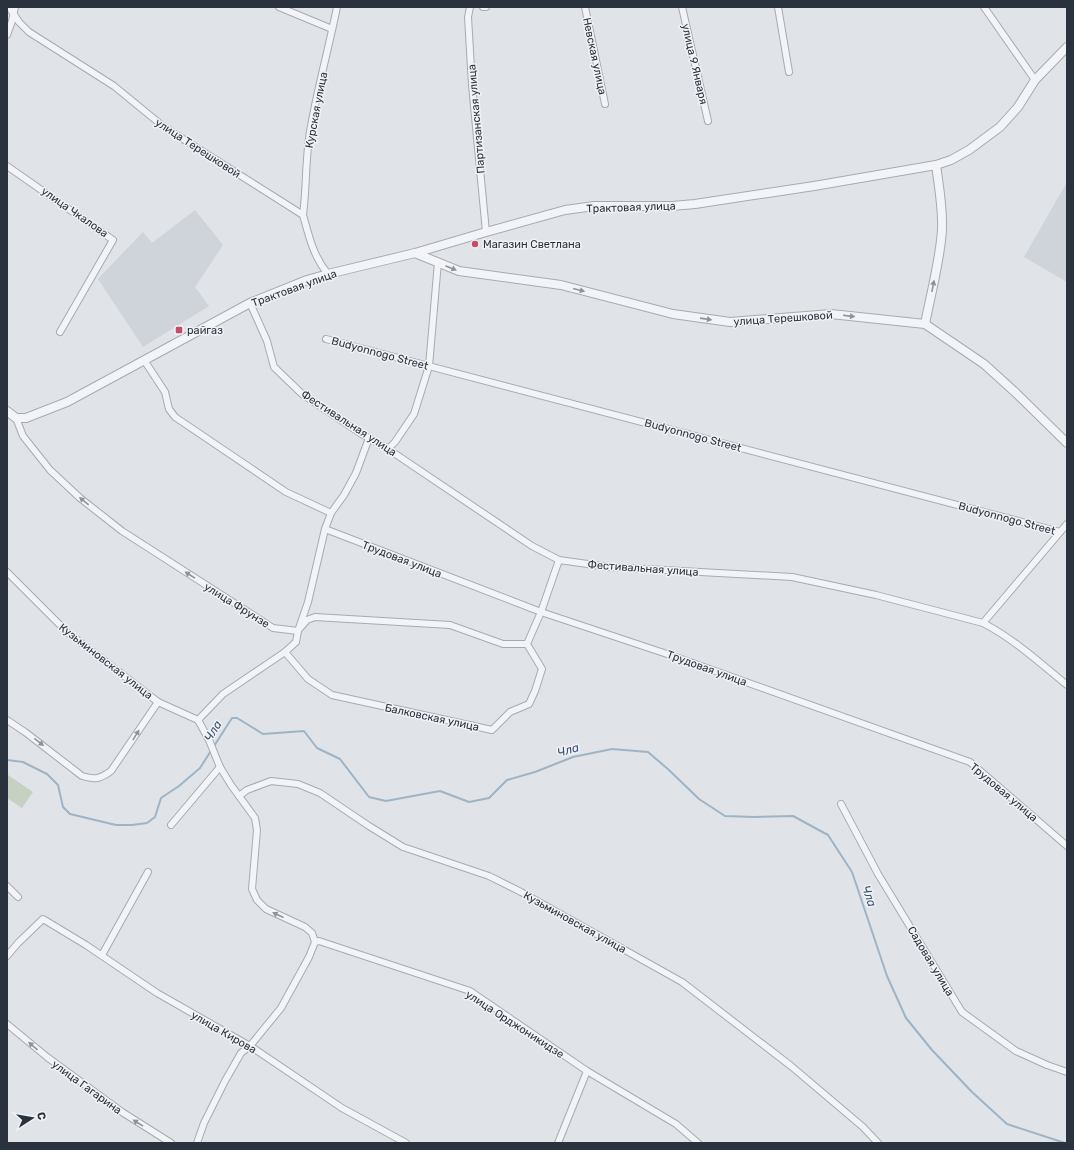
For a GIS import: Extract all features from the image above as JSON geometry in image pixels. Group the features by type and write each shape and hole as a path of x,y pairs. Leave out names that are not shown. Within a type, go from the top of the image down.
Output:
{"street":[{"name":"улица Терешковой","path":"9,7 14,10 19,22 29,32 114,86 164,127 304,214"},
{"path":"279,7 332,29"},
{"name":"Курская улица","path":"304,214 311,127 337,7"},
{"name":"Партизанская улица","path":"470,7 468,17 472,85 486,232"},
{"name":"Невская улица","path":"585,7 605,104"},
{"name":"улица 9 Января","path":"682,7 708,121"},
{"path":"778,7 789,72"},
{"path":"984,7 1035,80"},
{"path":"7,36 14,10"},
{"name":"Трактовая улица","path":"10,414 26,418 67,402 250,303 328,274 415,253 572,209 594,206 672,206 695,204 814,186 936,165 951,160 969,150 1000,126 1018,107 1035,80 1067,47"},
{"path":"925,324 941,243 942,202 936,165"},
{"name":"улица Чкалова","path":"7,166 113,240 60,332"},
{"path":"304,214 311,242 319,263 328,274"},
{"name":"улица Терешковой","path":"415,253 459,271 561,285 673,314 730,322 831,314 925,324 984,364 1067,443"},
{"path":"388,449 395,442 414,414 429,366 438,262"},
{"name":"Фестивальная улица","path":"250,303 267,341 274,367 302,394 388,449 532,546 559,560 609,567 792,577 876,595 983,623 999,631 1043,664 1067,685"},
{"name":"Budyonnogo Street","path":"326,339 1060,532"},
{"path":"144,360 165,392 169,409 175,417 286,492 331,513"},
{"name":"улица Фрунзе","path":"10,414 24,436 50,470 80,498 122,531 273,628 298,631"},
{"path":"197,1143 204,1123 241,1053 250,1046 281,1008 309,957 315,942 312,933 305,927 266,909 257,900 252,889 257,830 255,818 238,796 220,767 209,740 198,720 223,694 285,652 296,642 298,631 308,602 325,529 331,513 344,495 356,473 369,438"},
{"path":"983,623 1067,524"},
{"name":"Трудовая улица","path":"325,529 541,612 673,656 970,762 1067,846"},
{"path":"298,631 308,620 314,617 367,619 450,625 503,644 528,644 559,560"},
{"name":"Кузьминовская улица","path":"7,572 67,632 158,702 198,720"},
{"name":"Балковская улица","path":"285,652 308,679 332,696 492,730 510,712 529,704 535,691 542,670 528,644"},
{"path":"7,720 82,776 92,779 103,776 111,771 158,702"},
{"path":"172,825 220,767"},
{"name":"Кузьминовская улица","path":"238,796 246,790 271,781 298,784 320,793 403,847 489,876 521,892 682,982 791,1066 863,1127 878,1142"},
{"name":"Садовая улица","path":"841,804 878,874 962,1012 1016,1051 1067,1072"},
{"path":"102,955 148,872"},
{"path":"7,886 18,897"},
{"name":"улица Кирова","path":"7,956 18,942 43,919 102,955 157,993 250,1046 342,1108 406,1143"},
{"name":"улица Орджоникидзе","path":"315,942 319,941 470,991 587,1071 676,1124 698,1143"},
{"name":"улица Гагарина","path":"7,1024 47,1057 122,1112 172,1143"},
{"path":"558,1143 587,1071"}],"shaded area":[{"path":"1067,182 1067,282 1024,257"},
{"name":"райгаз","path":"195,210 223,245 195,287 209,306 143,347 98,279 143,232 152,243"}],"green space":[{"path":"8,775 33,792 22,808 7,798"}],"waterway":[{"name":"Чла","path":"7,760 23,762 47,774 58,785 63,807 70,814 116,825 132,825 147,823 155,817 161,798 179,786 200,768 232,718 237,718 263,734 304,731 317,748 340,759 369,797 386,801 440,791 469,802 489,798 507,780 535,772 573,757 612,749 648,752 699,799 725,816 793,816 828,835 852,872 887,976 906,1018 932,1050 972,1092 1007,1124 1065,1143"}],"place":[{"name":"Магазин Светлана","path":"475,244"},
{"name":"райгаз","path":"179,330"}]}
